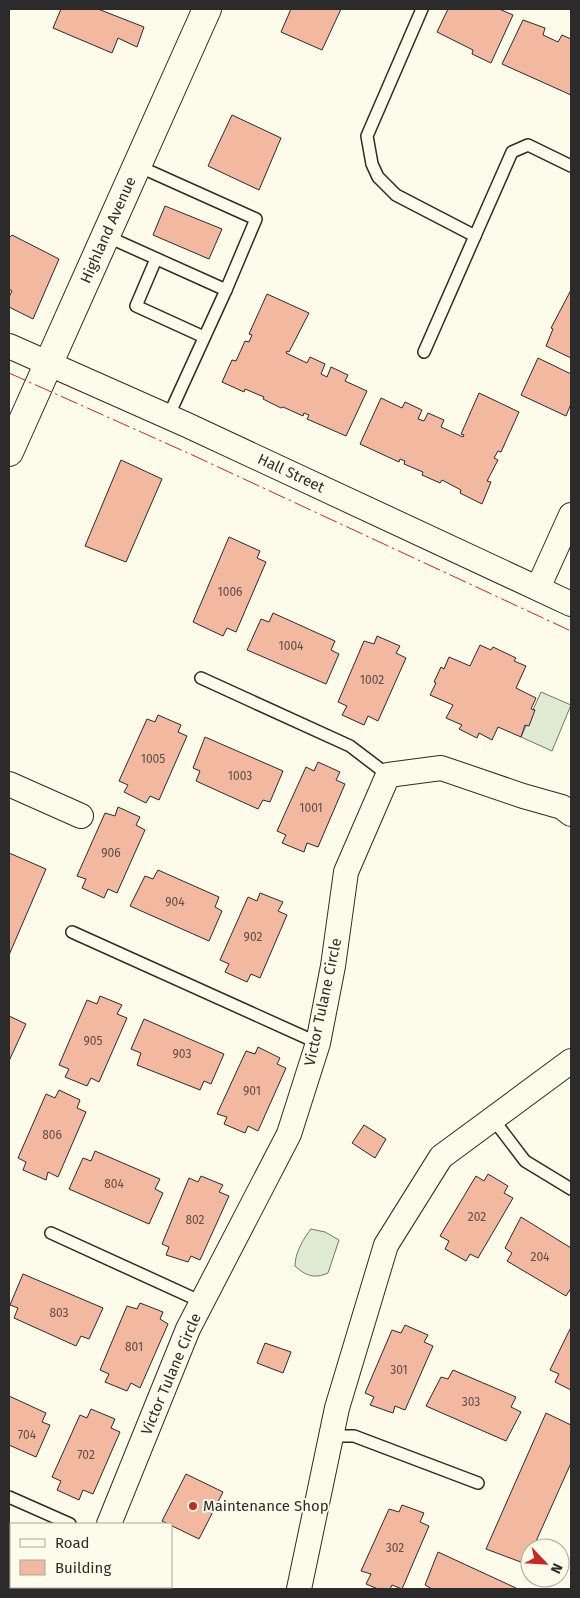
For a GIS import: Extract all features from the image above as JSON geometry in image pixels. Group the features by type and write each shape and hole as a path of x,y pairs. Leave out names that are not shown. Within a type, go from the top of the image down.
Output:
{"main road":[{"name":"Highland Avenue","path":"9,452 207,9"}],"street":[{"name":"Hall Street","path":"9,346 168,417 571,604"},
{"path":"538,588 571,515"},
{"path":"388,775 441,768 523,796 568,807"},
{"name":"Victor Tulane Circle","path":"109,1523 188,1329 289,1134 318,1043 334,966 346,872 388,775"},
{"path":"9,784 80,816"},
{"path":"299,1589 338,1408 386,1245 441,1157 571,1061"}],"lane":[{"path":"422,9 368,136 372,164 378,177 396,196 475,236"},
{"path":"424,352 512,152 528,145 571,166"},
{"path":"138,166 256,219 168,417"},
{"path":"105,236 226,290"},
{"path":"156,259 136,306 204,337"},
{"path":"201,678 350,746 388,775"},
{"path":"72,932 318,1043"},
{"path":"493,1119 525,1160 571,1188"},
{"path":"51,1233 202,1302"},
{"path":"331,1436 354,1436 478,1483"},
{"path":"9,1496 68,1523"}],"green space":[{"path":"541,692 571,705 552,751 521,737"},
{"path":"311,1229 325,1232 339,1240 328,1273 318,1276 310,1276 295,1266 300,1246"}],"building":[{"path":"61,9 98,9 144,27 137,47 118,38 112,53 53,28"},
{"path":"291,9 341,9 322,50 281,32"},
{"path":"448,9 499,9 513,15 491,63 472,54 473,50 437,32"},
{"path":"523,20 545,28 543,35 558,42 562,35 571,39 571,95 502,64"},
{"path":"232,115 281,138 259,190 208,166"},
{"path":"165,206 222,229 209,259 153,235"},
{"path":"12,235 59,259 33,319 9,307 9,297 12,291 9,289 9,238"},
{"path":"571,290 571,358 546,346 553,329 551,328"},
{"path":"267,294 309,313 289,352 287,351 286,353 307,363 310,357 325,364 321,374 327,377 331,367 348,375 345,381 367,391 346,436 307,419 309,415 304,413 303,416 283,407 281,408 263,399 264,397 245,389 244,392 222,382 232,360 236,361 245,341 249,342 252,335 249,334"},
{"path":"538,358 571,374 571,404 566,416 521,395"},
{"path":"479,393 519,412 501,452 498,451 494,458 498,460 487,481 491,482 482,504 460,493 461,490 442,480 440,483 422,475 423,472 404,464 405,461 400,459 399,462 360,444 381,398 402,408 405,402 422,410 418,419 424,421 428,413 444,420 441,427 463,437 464,435 461,434"},
{"path":"121,460 162,479 126,562 85,546"},
{"path":"229,537 260,551 257,558 266,562 236,632 227,628 223,636 193,622"},
{"path":"273,613 335,641 331,650 339,654 326,684 247,650 261,619 269,622"},
{"path":"377,636 400,646 396,653 406,658 378,721 368,716 364,725 342,715 347,706 338,702 364,641 374,644"},
{"path":"480,645 491,650 493,647 516,658 514,661 526,666 516,688 536,698 531,709 535,710 529,726 525,725 521,737 498,727 492,740 479,733 477,738 459,729 462,725 446,718 453,705 430,695 441,667 444,669 449,657 470,666"},
{"path":"158,715 181,725 178,732 187,736 159,800 150,796 146,803 124,792 128,785 119,781 147,719 155,722"},
{"path":"205,737 283,771 270,802 263,800 258,809 196,781 200,771 193,768"},
{"path":"318,762 340,772 336,780 345,784 318,847 307,843 304,852 282,843 286,835 277,831 306,767 314,771"},
{"path":"118,807 140,817 136,825 145,830 117,893 108,889 104,898 82,888 86,879 77,876 105,813 115,816"},
{"path":"9,853 46,869 9,955"},
{"path":"158,870 219,897 215,907 222,911 209,941 130,906 145,876 153,879"},
{"path":"260,893 283,902 278,911 287,915 260,978 251,974 247,982 225,972 229,964 220,960 248,897 257,901"},
{"path":"100,996 122,1005 117,1014 127,1018 99,1082 91,1078 87,1086 65,1077 69,1069 59,1065 87,1000 97,1004"},
{"path":"9,1016 26,1024 9,1061"},
{"path":"144,1019 224,1054 211,1084 204,1081 200,1090 137,1065 141,1053 131,1049"},
{"path":"258,1047 280,1058 277,1064 286,1068 258,1131 248,1126 245,1133 224,1124 227,1117 217,1114 246,1051 255,1054"},
{"path":"59,1090 80,1100 77,1108 86,1112 58,1177 48,1172 46,1180 23,1170 26,1162 18,1158 46,1094 55,1098"},
{"path":"364,1125 386,1139 375,1158 352,1143"},
{"path":"95,1151 160,1179 155,1189 163,1193 149,1224 69,1189 83,1158 91,1161"},
{"path":"488,1174 508,1186 504,1193 513,1198 478,1258 470,1254 466,1261 445,1249 449,1241 440,1236 476,1176 484,1181"},
{"path":"201,1176 223,1185 219,1192 229,1196 200,1260 191,1256 188,1262 166,1255 169,1247 162,1244 189,1178 198,1182"},
{"path":"521,1217 571,1248 571,1288 566,1296 507,1261 512,1253 505,1248"},
{"path":"23,1274 103,1308 89,1339 81,1336 76,1346 14,1318 18,1308 10,1305"},
{"path":"140,1303 163,1312 160,1319 168,1324 140,1388 131,1383 127,1391 105,1382 109,1374 100,1370 127,1306 137,1309"},
{"path":"405,1325 428,1335 424,1342 433,1346 405,1410 395,1406 393,1413 370,1405 374,1397 365,1393 392,1330 401,1333"},
{"path":"571,1327 571,1390 555,1382 559,1374 550,1370"},
{"path":"265,1343 291,1352 283,1373 257,1363"},
{"path":"453,1370 516,1397 511,1407 521,1412 506,1441 426,1406 441,1377 448,1379"},
{"path":"9,1396 46,1413 42,1422 50,1425 36,1457 9,1445"},
{"path":"91,1409 115,1419 111,1428 120,1432 93,1494 83,1490 79,1500 57,1490 61,1481 52,1477 80,1415 87,1418"},
{"path":"546,1413 571,1425 571,1463 537,1538 520,1538 520,1562 486,1549"},
{"name":"Maintenance Shop","path":"186,1474 223,1492 199,1539 172,1526 172,1523 162,1521"},
{"path":"402,1505 424,1513 420,1522 429,1526 402,1589 392,1585 390,1589 378,1589 366,1584 371,1574 361,1571 389,1509 399,1512"},
{"path":"10,1550 10,1588 39,1589 9,1589"},
{"path":"438,1552 516,1588 432,1589 425,1585"}],"power":[{"path":"9,373 188,453 571,631"}],"place":[{"name":"Maintenance Shop","path":"193,1506"}]}
